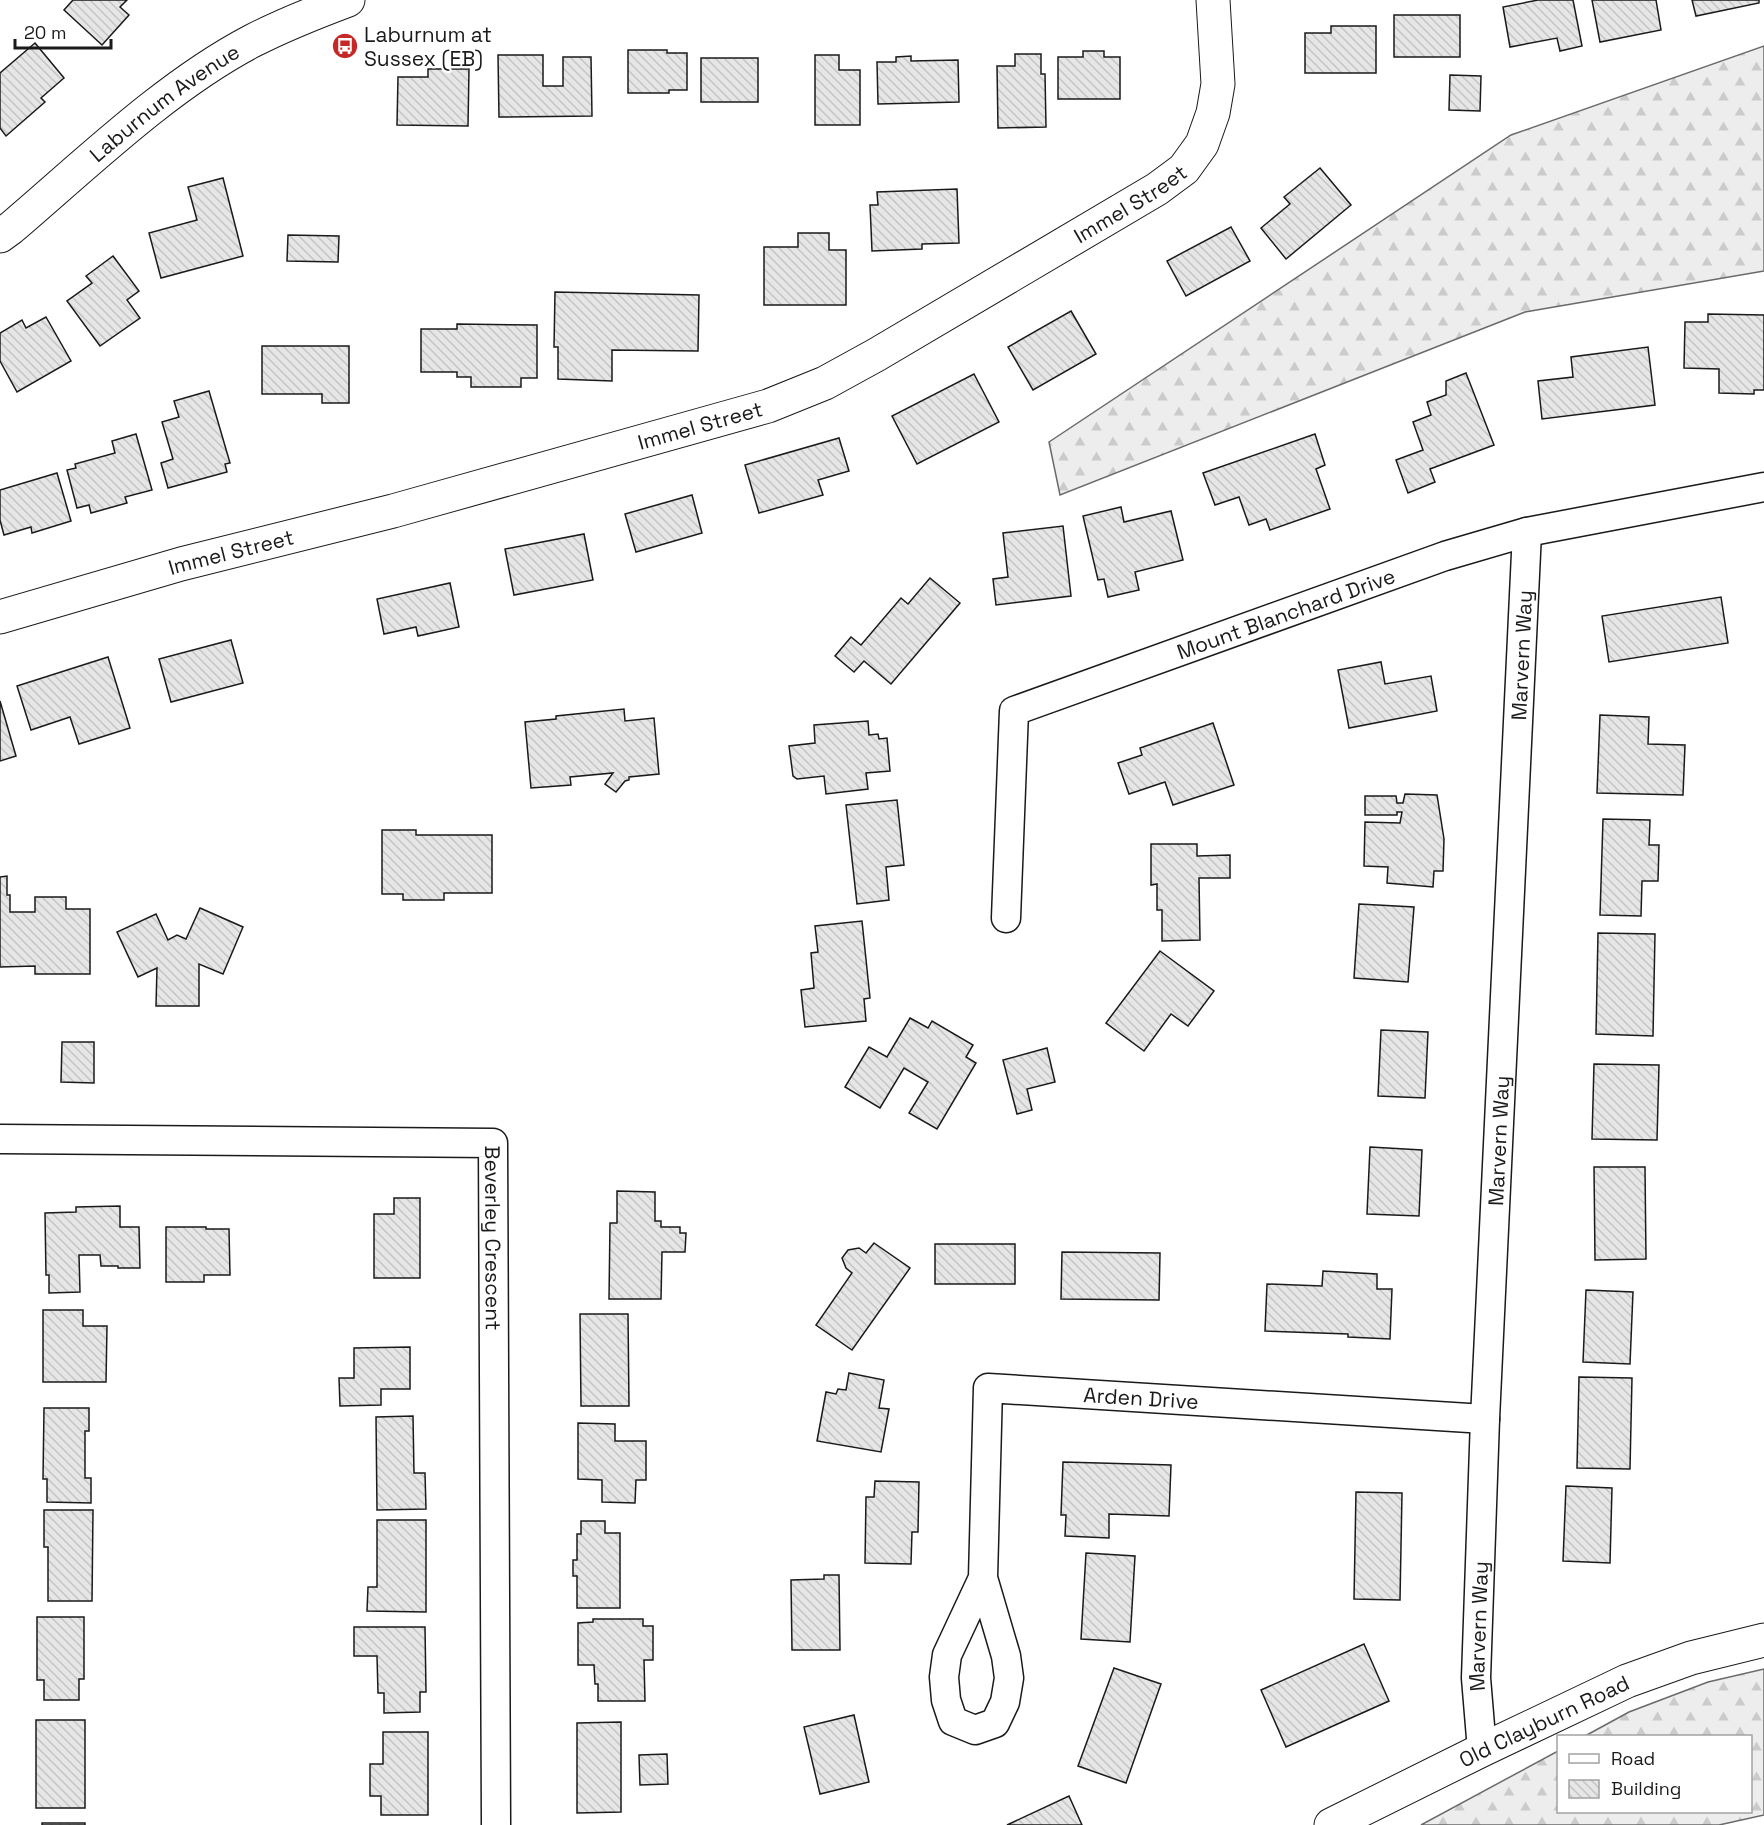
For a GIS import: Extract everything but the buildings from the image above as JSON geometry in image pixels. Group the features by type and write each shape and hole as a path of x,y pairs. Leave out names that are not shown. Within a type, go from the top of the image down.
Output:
{"street":[{"name":"Laburnum Avenue","path":"0,236 153,108 204,70 252,41 348,0"},
{"name":"Immel Street","path":"0,617 180,564 393,511 768,406 825,383 1018,273 1157,189 1184,169 1202,144 1213,112 1218,84 1213,0"},
{"name":"Mount Blanchard Drive","path":"1006,918 1014,711 1445,556 1527,532 1764,487"},
{"name":"Marvern Way","path":"1482,1750 1476,1678 1485,1419 1527,532"},
{"name":"Beverley Crescent","path":"0,1139 493,1143 496,1825"},
{"name":"Arden Drive","path":"983,1578 988,1388 1485,1419"},
{"name":"Old Clayburn Road","path":"1331,1825 1627,1681 1691,1658 1764,1640"}],"green space":[{"path":"1764,46 1764,271 1525,312 1060,495 1049,442 1511,135"},
{"path":"1764,1669 1764,1815 1719,1825 1421,1825 1557,1752 1557,1813 1752,1813 1752,1735 1587,1735 1629,1712 1708,1682"}],"place":[{"name":"Laburnum at Sussex (EB)","path":"345,46"}]}
